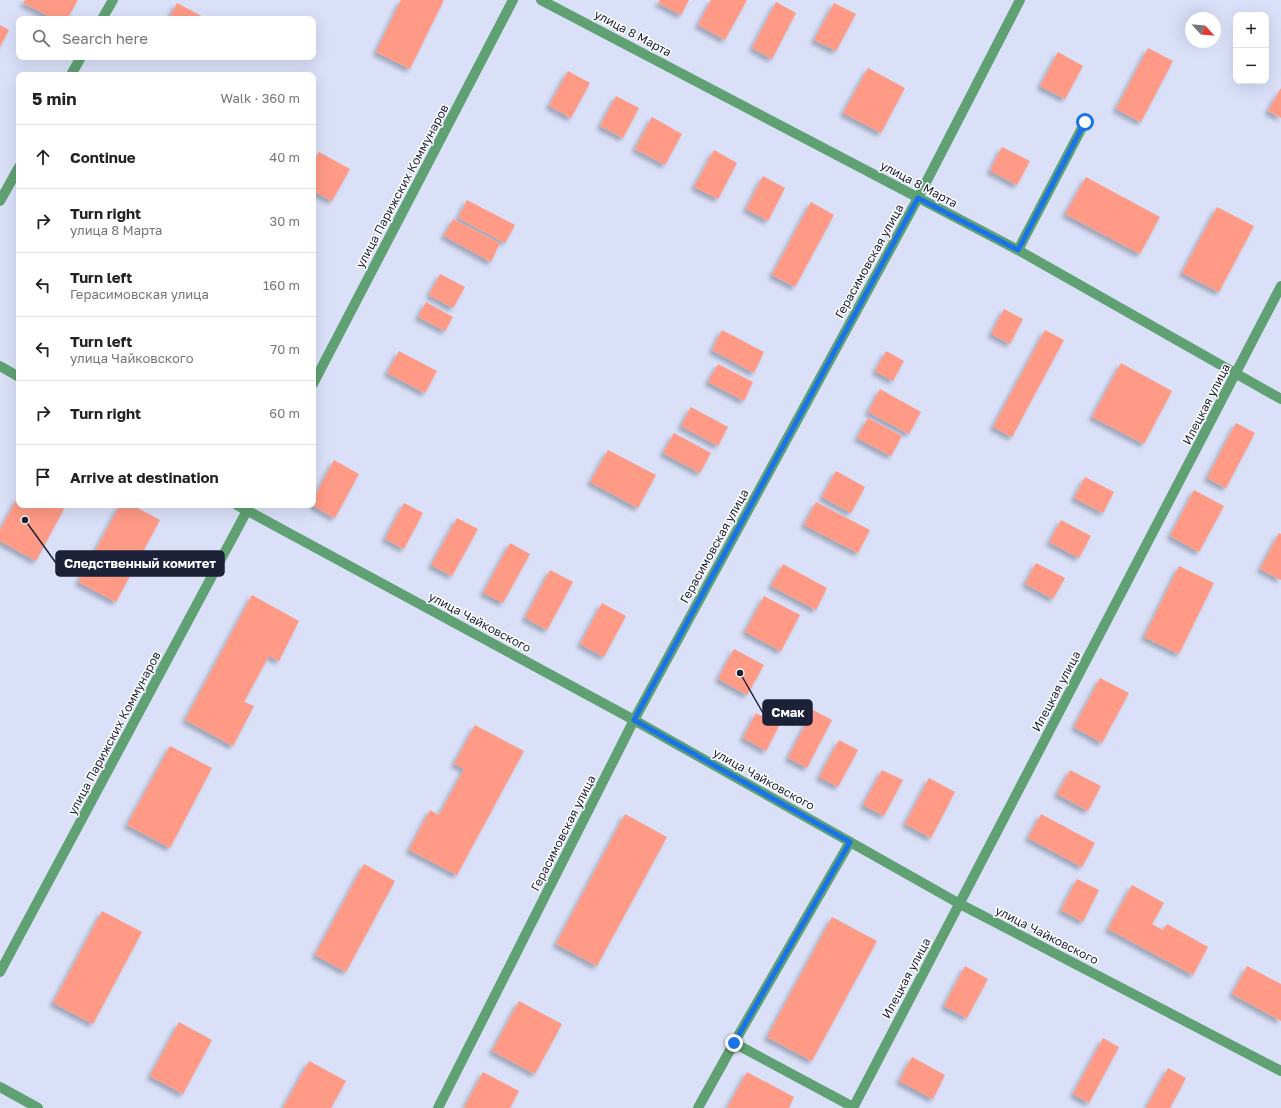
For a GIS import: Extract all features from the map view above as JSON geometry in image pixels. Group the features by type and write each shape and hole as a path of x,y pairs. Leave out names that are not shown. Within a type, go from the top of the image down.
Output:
{"street":[{"path":"104,16 113,0"},
{"name":"улица Парижских Коммунаров","path":"316,378 513,0"},
{"name":"улица 8 Марта","path":"541,0 1018,250 1281,399"},
{"name":"Герасимовская улица","path":"438,1108 634,720 918,198 1020,0"},
{"path":"73,72 79,60"},
{"path":"1018,250 1085,122"},
{"path":"0,200 16,172"},
{"name":"Илецкая улица","path":"853,1108 1281,286"},
{"path":"0,366 16,375"},
{"name":"улица Парижских Коммунаров","path":"0,972 249,508"},
{"name":"улица Чайковского","path":"249,508 634,720 960,904 1281,1071"},
{"path":"698,1108 850,842"},
{"path":"734,1043 853,1108"},
{"path":"0,1086 38,1108"}],"building":[{"path":"25,0 78,0 69,16 48,16 23,3"},
{"path":"401,0 444,0 410,69 376,52"},
{"path":"660,0 689,0 681,15 658,3"},
{"path":"711,0 747,0 725,40 698,25"},
{"path":"776,2 796,13 772,59 752,48"},
{"path":"177,3 201,16 170,16"},
{"path":"834,3 856,14 836,51 814,40"},
{"path":"0,25 9,30 0,47"},
{"path":"1148,48 1173,61 1141,122 1116,109"},
{"path":"1058,52 1083,66 1065,99 1040,86"},
{"path":"868,68 905,88 881,133 843,113"},
{"path":"568,71 590,83 571,118 549,106"},
{"path":"1281,88 1281,118 1268,111"},
{"path":"616,96 639,108 623,138 600,126"},
{"path":"652,117 682,134 665,165 635,149"},
{"path":"1002,147 1030,161 1017,185 990,171"},
{"path":"714,150 737,163 718,199 694,187"},
{"path":"319,152 350,169 332,201 316,193 316,157"},
{"path":"763,176 785,188 768,221 746,209"},
{"path":"1086,177 1160,217 1140,254 1065,214"},
{"path":"467,200 515,225 505,243 458,218"},
{"path":"811,202 834,215 795,287 772,275"},
{"path":"1217,207 1254,226 1219,292 1182,273"},
{"path":"453,219 500,243 491,262 444,236"},
{"path":"440,274 465,287 453,308 429,295"},
{"path":"426,302 453,317 445,331 418,317"},
{"path":"1004,309 1023,319 1010,344 991,334"},
{"path":"722,330 764,352 754,373 712,350"},
{"path":"1045,330 1064,340 1012,437 993,427"},
{"path":"399,351 437,371 425,393 387,373"},
{"path":"886,351 904,361 893,381 875,371"},
{"path":"1121,363 1172,391 1144,444 1092,417"},
{"path":"718,364 753,382 744,401 708,382"},
{"path":"880,389 921,412 909,434 868,412"},
{"path":"691,407 728,427 718,446 681,426"},
{"path":"868,418 902,436 891,456 857,438"},
{"path":"1236,423 1255,433 1226,488 1207,478"},
{"path":"674,433 711,453 700,473 663,453"},
{"path":"608,450 656,475 638,508 590,482"},
{"path":"334,460 359,474 335,518 316,508 316,494"},
{"path":"836,471 865,487 851,513 822,497"},
{"path":"1085,477 1114,492 1103,513 1074,498"},
{"path":"1194,490 1224,506 1199,552 1170,536"},
{"path":"16,501 16,508 64,508 36,561 0,541 0,530"},
{"path":"816,502 870,530 858,553 804,525"},
{"path":"404,503 423,513 404,549 385,539"},
{"path":"118,508 138,508 160,520 116,602 78,582"},
{"path":"457,518 478,529 452,576 431,565"},
{"path":"1061,520 1091,536 1079,558 1049,542"},
{"path":"1279,533 1281,534 1281,580 1260,569"},
{"path":"510,543 530,554 503,603 483,593"},
{"path":"1036,563 1065,578 1053,599 1025,584"},
{"path":"783,564 827,588 816,610 771,586"},
{"path":"1179,566 1214,583 1179,654 1144,637"},
{"path":"550,570 573,582 547,630 525,618"},
{"path":"252,595 299,621 279,661 269,656 244,702 254,706 233,746 185,720"},
{"path":"764,596 800,615 781,651 745,632"},
{"path":"602,603 626,616 604,657 580,644"},
{"path":"734,649 764,665 747,695 718,679"},
{"path":"1100,678 1129,693 1102,743 1074,727"},
{"path":"813,710 832,720 807,768 788,758"},
{"path":"756,713 779,726 766,751 743,738"},
{"path":"475,725 524,751 457,875 409,850 430,810 439,815 464,769 454,764"},
{"path":"839,740 858,750 838,787 819,777"},
{"path":"170,746 212,768 170,848 127,825"},
{"path":"882,770 903,780 884,816 863,805"},
{"path":"1070,770 1101,786 1088,811 1057,794"},
{"path":"929,778 955,792 931,838 905,824"},
{"path":"625,814 667,837 597,966 556,944"},
{"path":"1041,814 1095,843 1082,867 1028,838"},
{"path":"364,864 395,881 346,972 315,955"},
{"path":"1077,879 1099,890 1083,922 1061,910"},
{"path":"1132,885 1164,903 1152,924 1163,930 1167,924 1208,947 1193,975 1108,929"},
{"path":"102,911 142,932 93,1024 53,1003"},
{"path":"832,917 877,941 812,1061 767,1037"},
{"path":"965,966 988,979 967,1018 944,1006"},
{"path":"1247,966 1281,984 1281,1021 1232,994"},
{"path":"519,1001 562,1024 535,1074 492,1051"},
{"path":"179,1022 212,1040 183,1094 150,1076"},
{"path":"1103,1038 1119,1047 1089,1103 1073,1094"},
{"path":"912,1057 945,1075 933,1099 899,1081"},
{"path":"309,1061 346,1081 331,1108 283,1108"},
{"path":"1168,1068 1186,1078 1170,1108 1146,1108"},
{"path":"483,1072 519,1091 510,1108 464,1108"},
{"path":"747,1072 794,1097 789,1108 727,1108"}],"place":[{"name":"Следственный комитет","path":"25,520"},
{"name":"Смак","path":"740,673"}],"route":[{"path":"734,1043 850,842 634,720 918,198 1018,250 1085,122"}]}
